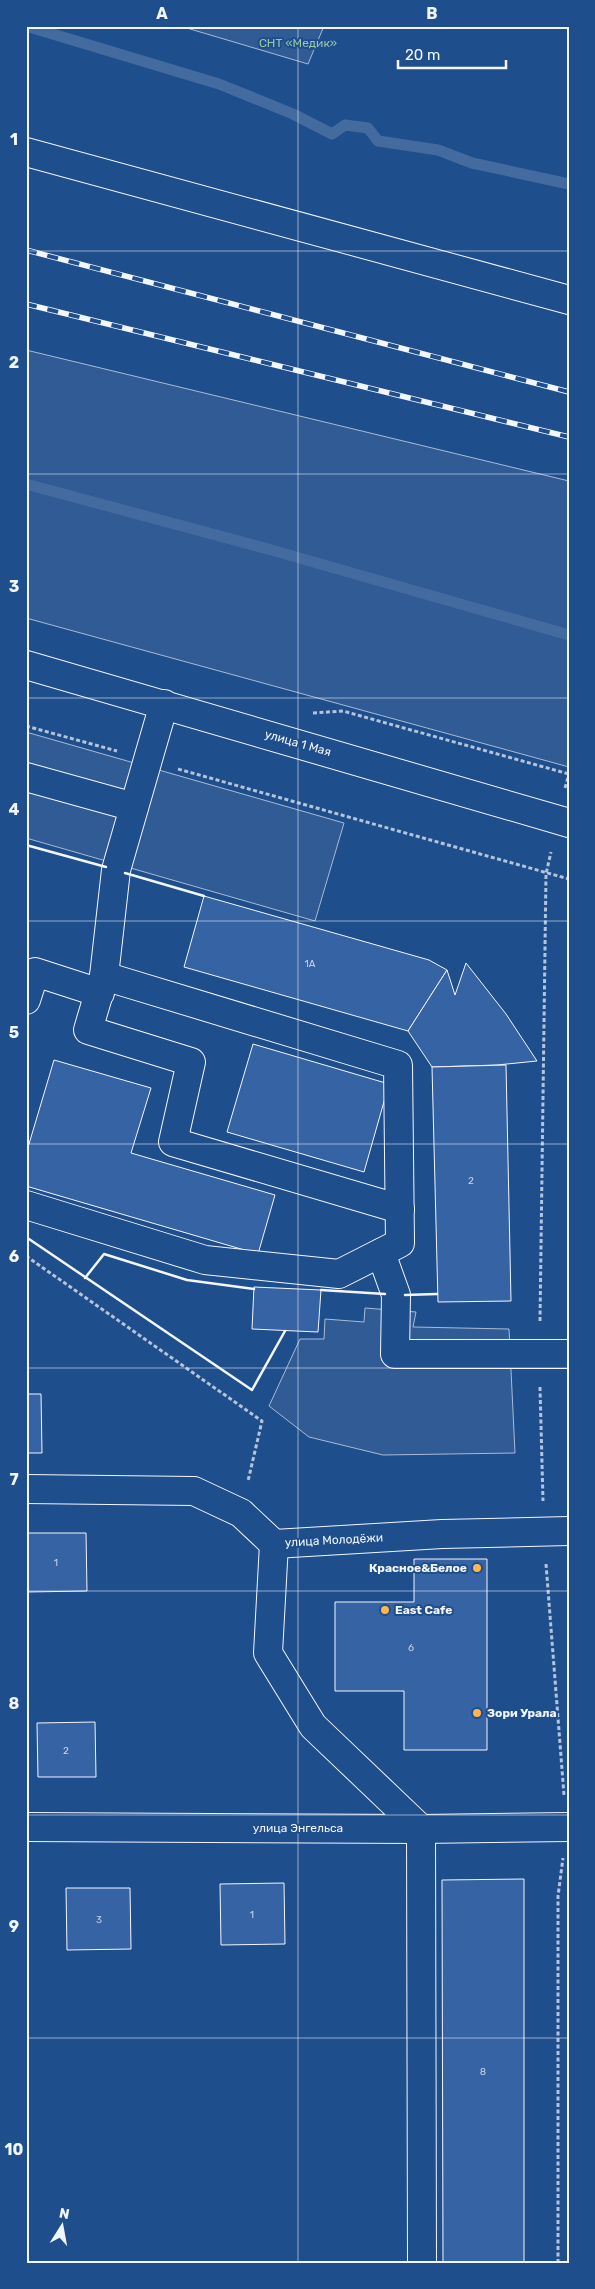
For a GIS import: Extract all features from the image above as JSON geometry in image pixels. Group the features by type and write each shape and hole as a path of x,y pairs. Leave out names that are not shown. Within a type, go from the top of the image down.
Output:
{"street":[{"path":"26,152 569,300"},
{"name":"улица 1 Мая","path":"26,664 569,823"},
{"path":"164,704 116,870 102,984 88,1030 190,1062 173,1142 400,1209"},
{"path":"26,777 134,807"},
{"path":"26,1000 35,972 102,984 398,1066 400,1243 339,1274 205,1260 26,1205"},
{"path":"381,1253 396,1295 395,1354 569,1354"},
{"name":"улица Молодёжи","path":"26,1489 194,1491 241,1512 274,1544 442,1534 569,1531"},
{"path":"274,1544 268,1654 313,1726 421,1829 422,2263"},
{"name":"улица Энгельса","path":"26,1827 421,1829 569,1827"}],"path":[{"path":"306,713 342,711 569,774"},
{"path":"26,726 569,879"},
{"path":"26,1256 262,1421 241,1512"}],"shaded area":[{"name":"СНТ «Медик»","path":"180,26 324,26 308,64"},
{"path":"26,350 569,481 569,767 26,618"},
{"path":"26,732 344,823 315,921 26,838"},
{"path":"365,1308 416,1312 413,1327 509,1329 515,1453 383,1455 309,1437 269,1406 300,1339 324,1339 325,1319 364,1322"}],"building":[{"path":"204,896 429,960 447,970 408,1031 184,967"},
{"path":"466,963 506,1014 537,1061 497,1065 432,1067 408,1031 447,970 455,995"},
{"path":"253,1044 389,1084 364,1172 227,1132"},
{"path":"54,1060 151,1088 131,1153 275,1195 258,1254 26,1186 26,1154"},
{"path":"506,1065 511,1301 438,1302 432,1067"},
{"path":"254,1287 321,1290 318,1332 252,1329"},
{"path":"26,1394 41,1394 42,1453 26,1453"},
{"path":"26,1533 86,1533 87,1591 26,1592"},
{"path":"414,1559 487,1559 487,1750 404,1750 404,1691 335,1691 335,1602 414,1602"},
{"path":"95,1722 96,1777 38,1777 37,1723"},
{"path":"524,1879 524,2263 443,2263 442,1880"},
{"path":"284,1883 285,1944 221,1945 220,1884"},
{"path":"66,1888 130,1888 131,1949 67,1950"}],"waterway":[{"path":"26,26 219,84 293,114 332,134 345,125 368,128 378,141 438,150 472,163 569,184"},
{"path":"26,484 268,549 569,635"}],"railway":[{"path":"26,250 569,392"},
{"path":"26,304 569,437"}],"wall":[{"path":"26,845 106,867"},
{"path":"125,873 204,896"},
{"path":"26,1237 252,1390 285,1331"},
{"path":"85,1278 104,1254 187,1280 254,1289"},
{"path":"321,1290 385,1294"},
{"path":"405,1295 437,1294"}],"place":[{"name":"Красное&Белое","path":"477,1568"},
{"name":"East Cafe","path":"385,1610"},
{"name":"Зори Урала","path":"477,1713"}]}
